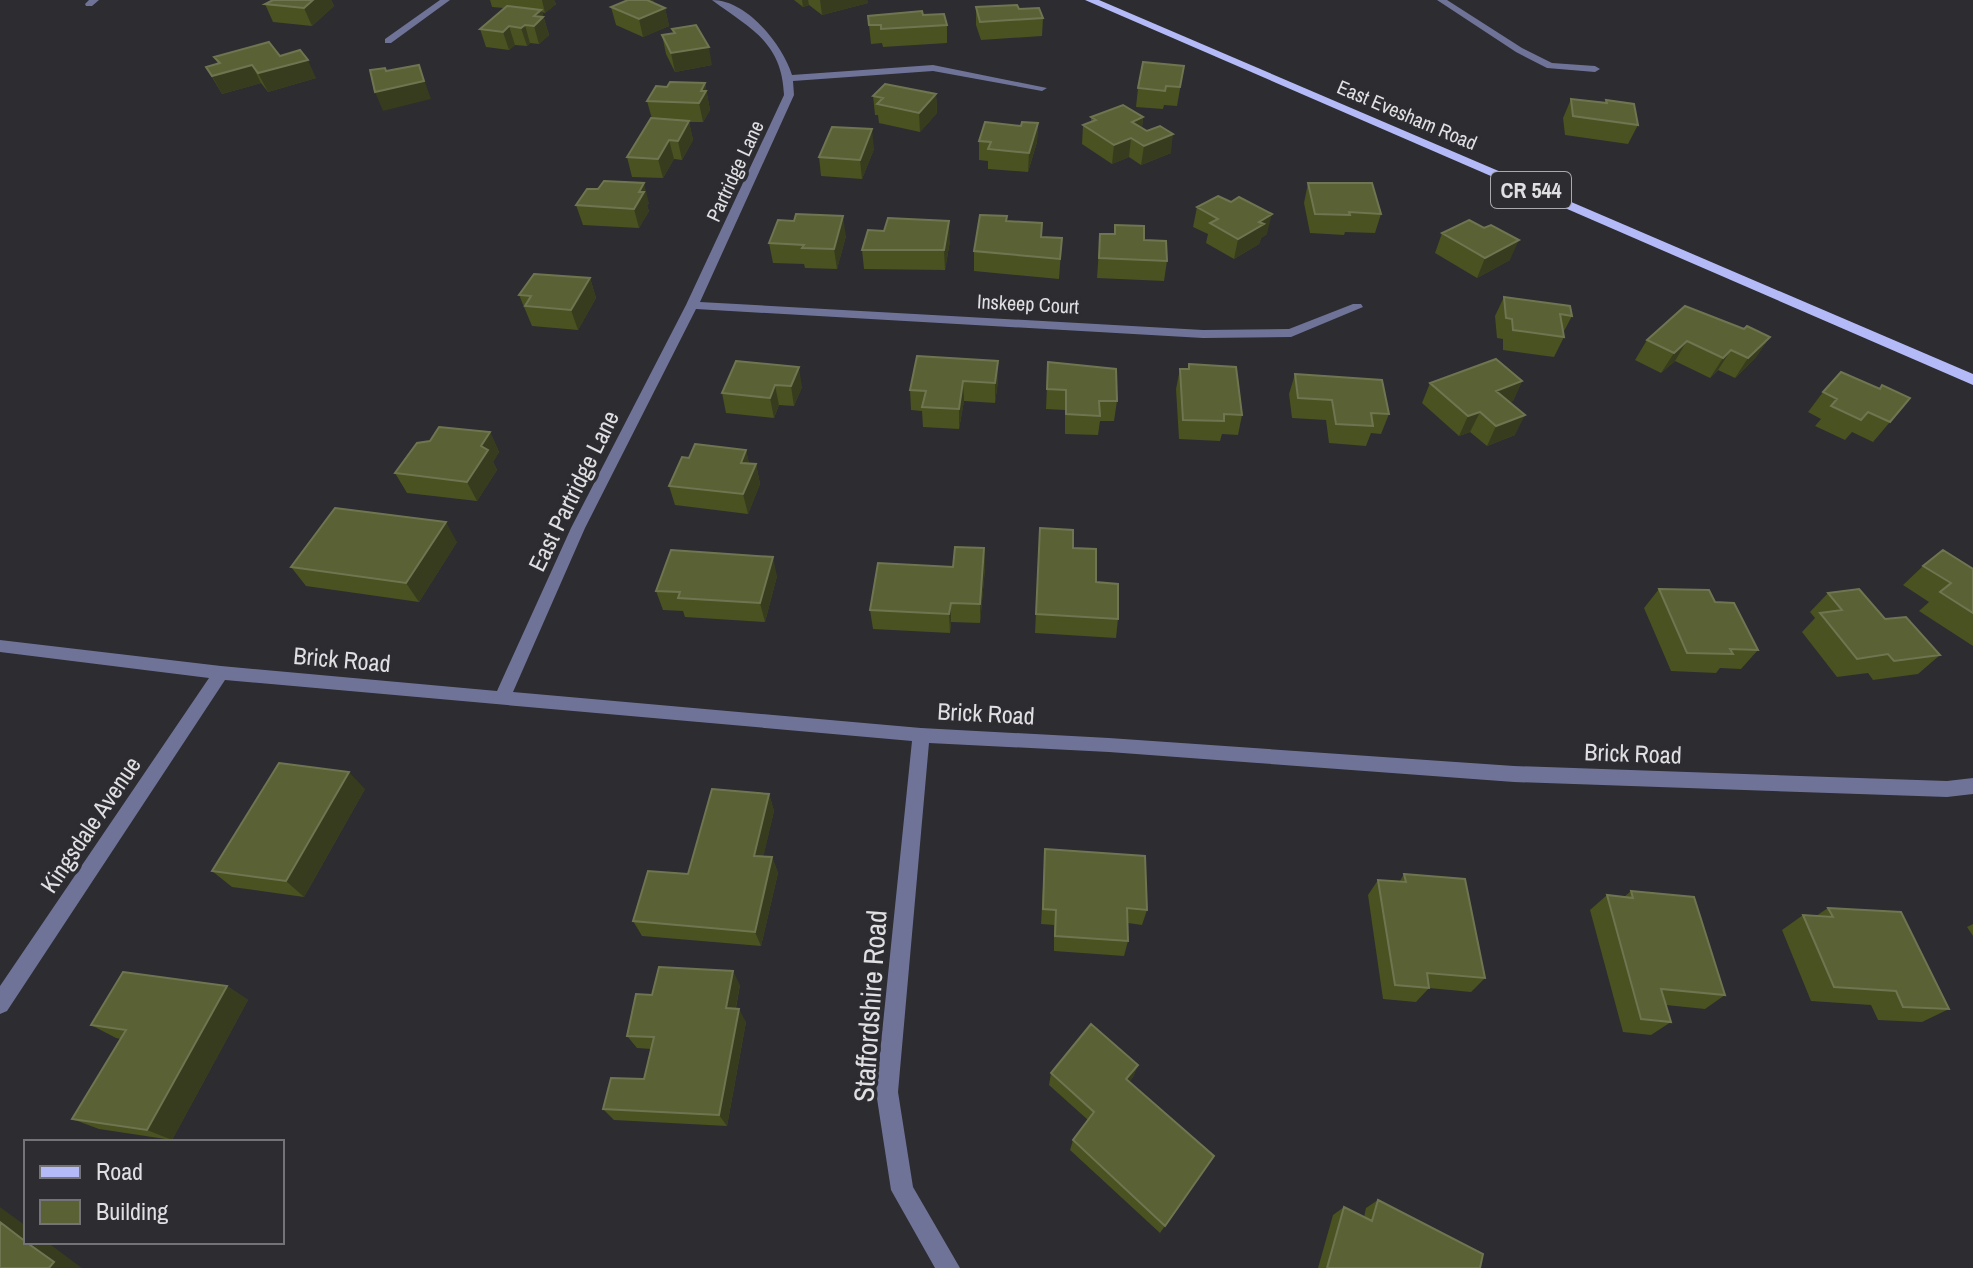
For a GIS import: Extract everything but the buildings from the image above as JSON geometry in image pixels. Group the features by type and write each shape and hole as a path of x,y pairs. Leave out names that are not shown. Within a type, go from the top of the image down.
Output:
{"main road":[{"name":"East Evesham Road","path":"1090,0 1973,380"}],"street":[{"path":"388,41 446,0"},
{"path":"716,0 752,23 776,51 791,78 933,68 1042,88"},
{"path":"1441,0 1550,66 1595,69"},
{"name":"Partridge Lane","path":"692,305 789,95 791,78"},
{"name":"Inskeep Court","path":"692,305 1203,334 1291,333 1357,307"},
{"name":"East Partridge Lane","path":"502,698 578,528 692,305"},
{"name":"Brick Road","path":"0,646 221,673 921,735 1514,774 1932,788 1973,786"},
{"name":"Kingsdale Avenue","path":"0,1004 221,673"},
{"name":"Staffordshire Road","path":"921,735 887,1092 902,1190 948,1268"}]}
